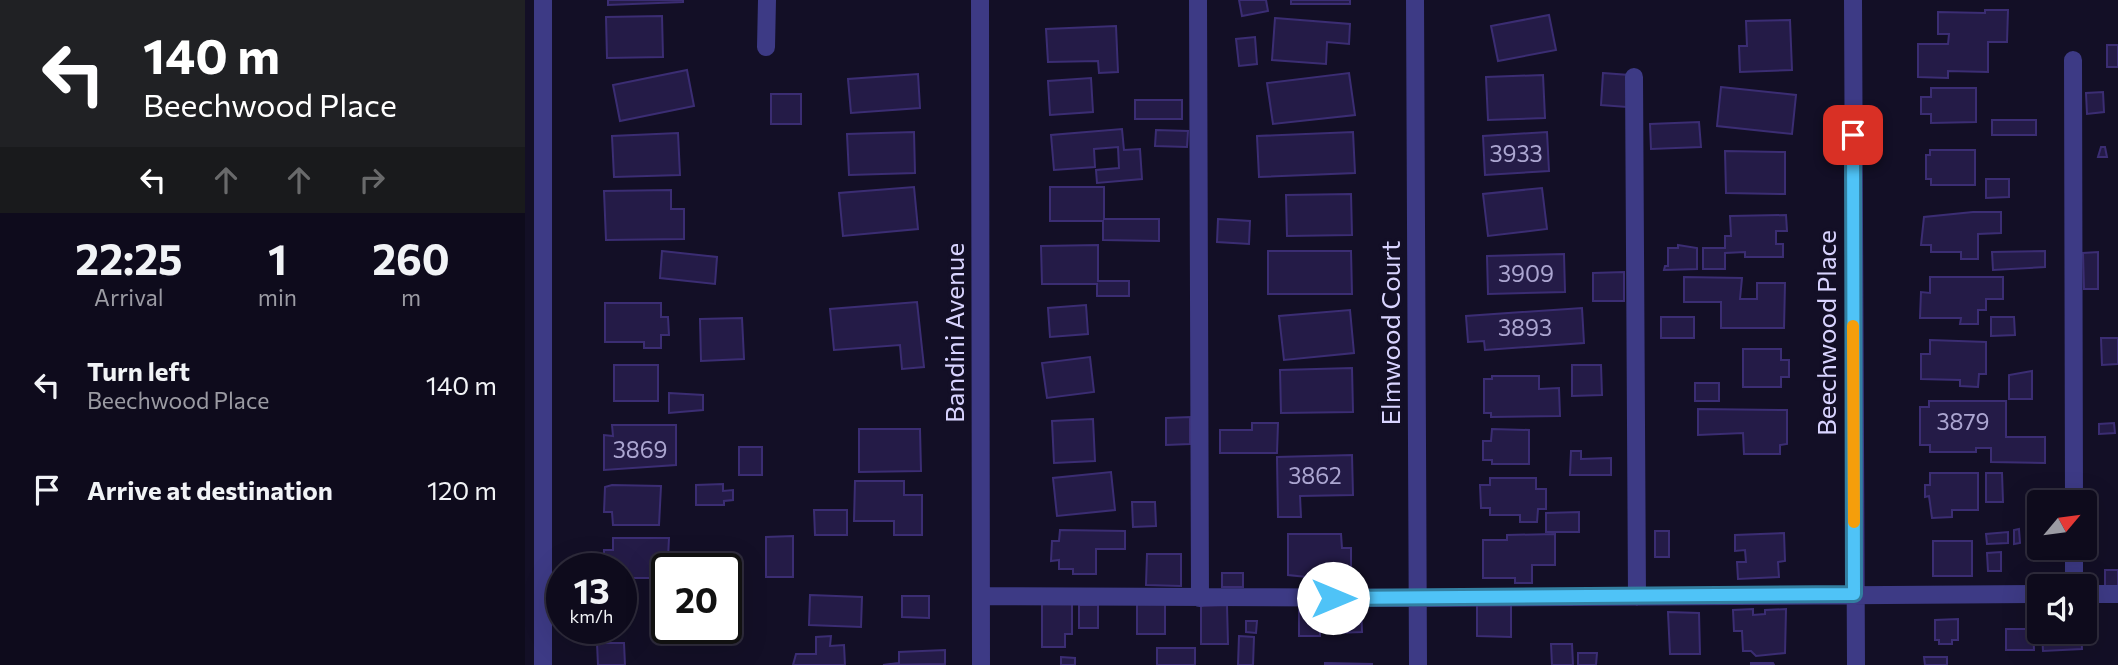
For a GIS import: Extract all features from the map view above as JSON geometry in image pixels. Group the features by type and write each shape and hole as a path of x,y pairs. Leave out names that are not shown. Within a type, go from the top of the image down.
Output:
{"street":[{"path":"543,0 534,599 543,665"},
{"path":"766,47 767,0"},
{"name":"Bandini Avenue","path":"981,0 981,665"},
{"path":"1198,0 1200,598"},
{"name":"Elmwood Court","path":"1415,0 1418,665"},
{"name":"Beechwood Place","path":"1853,0 1856,665"},
{"path":"2073,60 2074,490"},
{"path":"1634,77 1637,597"},
{"path":"982,596 1419,598 2027,594"},
{"path":"2097,594 2118,594"}],"building":[{"path":"608,0 683,0 683,2 608,5"},
{"path":"1239,0 1266,0 1268,11 1242,16"},
{"path":"1291,0 1350,0 1350,4 1291,4"},
{"path":"1985,10 2008,10 2007,42 1988,42 1988,72 1948,71 1948,78 1918,77 1918,44 1948,44 1949,34 1938,34 1938,12 1985,13"},
{"path":"1549,15 1556,50 1498,61 1491,26"},
{"path":"662,16 663,57 607,58 606,17"},
{"path":"1275,18 1350,24 1349,44 1327,42 1326,64 1272,60"},
{"path":"1790,20 1792,70 1740,72 1739,46 1747,46 1746,21"},
{"path":"1116,26 1118,72 1099,73 1098,61 1048,62 1046,29"},
{"path":"1255,37 1257,64 1239,66 1236,39"},
{"path":"2107,45 2118,45 2118,67 2107,67"},
{"path":"687,70 694,106 620,121 613,85"},
{"path":"1349,73 1355,115 1273,124 1267,83"},
{"path":"1603,73 1629,75 1627,107 1601,105"},
{"path":"918,74 920,108 851,113 848,79"},
{"path":"1543,75 1545,118 1488,120 1486,77"},
{"path":"1091,78 1093,112 1050,115 1048,81"},
{"path":"1721,87 1796,95 1792,134 1717,126"},
{"path":"1931,88 1976,88 1976,122 1931,123 1931,114 1921,114 1921,97 1931,97"},
{"path":"2103,92 2104,112 2087,114 2086,93"},
{"path":"771,94 801,94 801,124 771,124"},
{"path":"1135,100 1182,100 1182,119 1135,119"},
{"path":"1992,120 2036,120 2036,135 1992,135"},
{"path":"1699,122 1701,147 1651,149 1650,124"},
{"path":"1122,129 1124,150 1140,149 1142,179 1097,183 1096,170 1119,168 1118,147 1094,149 1095,167 1054,170 1051,135"},
{"path":"1156,130 1188,131 1187,147 1155,146"},
{"path":"914,132 915,173 849,175 847,134"},
{"path":"1353,132 1355,173 1259,177 1257,136"},
{"path":"1547,132 1549,171 1485,175 1483,136"},
{"path":"678,133 680,175 614,177 612,136"},
{"path":"2101,147 2105,147 2107,157 2098,157"},
{"path":"1930,150 1975,150 1975,185 1931,185 1931,179 1926,179 1926,155 1930,155"},
{"path":"1725,151 1785,152 1785,194 1726,193"},
{"path":"1986,179 2009,179 2009,197 1986,198"},
{"path":"914,187 918,229 843,236 839,193"},
{"path":"1050,187 1104,187 1104,219 1159,219 1159,241 1103,240 1103,221 1050,221"},
{"path":"1542,188 1547,229 1488,236 1483,194"},
{"path":"671,190 671,209 684,209 684,239 606,240 604,191"},
{"path":"1351,194 1352,235 1287,236 1286,195"},
{"path":"2001,212 2001,233 1978,234 1978,259 1961,259 1961,252 1931,252 1931,245 1921,245 1924,217"},
{"path":"1786,215 1787,231 1776,231 1776,244 1783,244 1783,257 1745,257 1745,252 1725,253 1725,269 1703,269 1703,248 1725,248 1725,236 1731,236 1730,216"},
{"path":"1218,219 1250,221 1249,244 1217,242"},
{"path":"1098,245 1098,281 1129,281 1129,296 1097,296 1097,284 1042,284 1041,246"},
{"path":"1678,245 1697,248 1697,269 1664,270 1665,266 1668,266 1668,248 1678,248"},
{"path":"662,251 717,257 715,284 660,278"},
{"path":"1268,251 1351,251 1352,294 1268,294"},
{"path":"2045,251 2045,267 1993,270 1992,252"},
{"path":"2098,252 2098,289 2084,289 2083,253"},
{"path":"1564,254 1565,292 1488,294 1487,256"},
{"path":"1624,272 1624,301 1593,301 1593,273"},
{"path":"1684,277 1742,278 1740,299 1757,299 1757,283 1785,283 1784,328 1721,328 1721,302 1684,302"},
{"path":"1930,277 2003,277 2003,299 1986,299 1986,310 1978,310 1978,324 1960,324 1961,318 1920,318 1921,292 1930,293"},
{"path":"917,302 924,367 902,369 900,345 834,350 830,309"},
{"path":"605,303 661,303 661,317 668,317 669,335 661,335 661,348 644,348 644,342 605,342"},
{"path":"1086,305 1088,334 1050,337 1048,308"},
{"path":"1582,308 1584,343 1485,350 1484,341 1468,342 1466,316"},
{"path":"1350,310 1354,353 1284,360 1279,316"},
{"path":"1661,317 1694,317 1694,338 1661,338"},
{"path":"1991,317 2014,317 2015,335 1991,336"},
{"path":"742,318 744,359 701,361 700,319"},
{"path":"2101,338 2118,338 2118,364 2102,365"},
{"path":"1930,340 1986,342 1986,374 1979,374 1978,387 1960,386 1960,380 1921,379 1921,354 1930,354"},
{"path":"1743,349 1781,349 1781,360 1789,360 1789,377 1781,377 1781,387 1743,387"},
{"path":"1090,357 1094,392 1047,398 1042,363"},
{"path":"614,365 658,365 658,401 614,401"},
{"path":"1572,365 1601,365 1602,395 1572,396"},
{"path":"1352,368 1353,412 1281,413 1280,370"},
{"path":"2032,371 2032,399 2009,399 2009,375"},
{"path":"1492,376 1539,376 1539,389 1559,388 1560,416 1491,417 1491,413 1484,413 1484,379 1492,379"},
{"path":"1695,383 1719,383 1719,401 1695,401"},
{"path":"669,393 703,395 703,410 669,413"},
{"path":"1929,401 2006,401 2006,437 2045,437 2045,463 1991,462 1991,448 1976,448 1976,452 1930,452 1930,445 1920,445 1920,407 1929,407"},
{"path":"1698,409 1787,410 1787,444 1780,445 1780,454 1744,454 1743,433 1698,435"},
{"path":"1190,417 1190,444 1166,445 1166,418"},
{"path":"1093,419 1095,461 1054,463 1052,421"},
{"path":"1252,423 1278,423 1277,453 1220,453 1220,430 1252,430"},
{"path":"2114,423 2115,433 2099,434 2099,424"},
{"path":"612,425 676,425 676,465 604,470 604,435 613,436"},
{"path":"859,429 920,429 921,471 859,472"},
{"path":"1492,429 1529,430 1529,464 1492,464 1492,460 1483,460 1483,441 1491,441"},
{"path":"739,447 762,447 762,475 739,475"},
{"path":"1571,451 1581,451 1581,459 1611,458 1611,475 1570,475"},
{"path":"1352,455 1353,495 1300,496 1301,517 1278,517 1277,457"},
{"path":"1111,472 1115,510 1057,516 1053,478"},
{"path":"1930,473 1978,473 1978,510 1952,510 1952,517 1932,518 1929,496 1925,497 1925,485 1930,485"},
{"path":"1986,473 2002,473 2003,502 1986,502"},
{"path":"1490,478 1536,478 1536,489 1546,489 1546,509 1538,509 1537,522 1520,522 1520,515 1490,515 1490,508 1481,508 1480,485 1490,485"},
{"path":"855,481 904,481 904,495 922,495 922,535 894,535 894,521 854,521"},
{"path":"723,484 723,491 733,490 733,500 724,501 724,505 696,505 696,485"},
{"path":"661,486 659,525 613,525 612,512 604,512 605,487"},
{"path":"1132,502 1155,502 1156,526 1133,527"},
{"path":"814,510 847,510 847,535 815,535"},
{"path":"1579,512 1579,532 1546,532 1546,513"},
{"path":"2019,529 2020,543 2014,544 2014,530"},
{"path":"1060,530 1125,531 1125,549 1096,549 1096,574 1073,574 1073,569 1059,569 1059,560 1051,561 1052,541 1059,541"},
{"path":"1655,531 1669,531 1669,557 1655,557"},
{"path":"2008,532 2008,543 1987,544 1986,534"},
{"path":"1784,533 1785,561 1778,562 1779,577 1738,579 1737,562 1746,562 1745,550 1735,551 1735,535"},
{"path":"1288,534 1341,534 1342,548 1351,548 1351,575 1326,575 1326,579 1288,575"},
{"path":"1555,534 1555,565 1532,565 1532,583 1515,583 1515,578 1483,578 1483,540 1507,540 1507,535"},
{"path":"793,536 793,577 766,577 766,537"},
{"path":"613,538 669,538 668,553 651,553 651,578 637,578 637,553 604,553 604,550 613,550"},
{"path":"1933,541 1972,541 1972,576 1933,576"},
{"path":"2001,552 2001,571 1988,571 1987,553"},
{"path":"1147,554 1181,554 1181,586 1146,585"},
{"path":"2105,570 2118,570 2118,590 2105,590"},
{"path":"1222,573 1243,573 1243,587 1222,587"},
{"path":"810,595 862,597 861,627 809,625"},
{"path":"902,596 929,596 929,618 902,617"},
{"path":"1042,603 1072,604 1072,634 1065,634 1065,647 1042,647"},
{"path":"1137,603 1165,603 1165,634 1137,634"},
{"path":"1299,603 1320,603 1320,636 1299,636"},
{"path":"1333,604 1361,604 1362,632 1334,633"},
{"path":"1079,605 1098,605 1098,628 1079,628"},
{"path":"1227,605 1228,644 1201,644 1201,606"},
{"path":"1477,605 1511,605 1511,637 1477,636"},
{"path":"1753,609 1753,615 1765,614 1765,610 1786,609 1785,653 1756,656 1751,651 1743,651 1742,631 1734,631 1733,610"},
{"path":"1668,612 1699,613 1700,654 1670,654"},
{"path":"1958,619 1958,640 1952,640 1952,644 1939,644 1939,640 1935,640 1935,620"},
{"path":"1246,621 1257,621 1256,633 1246,632"},
{"path":"2006,629 2027,629 2027,644 2034,644 2034,650 2006,650"},
{"path":"831,636 830,646 844,645 845,665 793,665 796,654 816,654 816,637"},
{"path":"1239,636 1254,637 1253,665 1238,665"},
{"path":"597,644 624,644 625,665 598,665"},
{"path":"1551,644 1572,644 1573,665 1552,665"},
{"path":"2043,644 2082,644 2082,649 2043,651"},
{"path":"1157,648 1195,648 1195,665 1157,665"},
{"path":"945,650 945,664 883,665 899,663 899,652"},
{"path":"1578,653 1597,653 1596,665 1578,665"},
{"path":"1061,657 1075,658 1075,665 1061,665"},
{"path":"1924,657 1947,657 1947,665 1925,665"},
{"path":"1773,663 1774,665 1751,665"},
{"path":"1372,664 1372,665 1325,665"}],"slow traffic":[{"path":"1853,326 1854,522"}],"route":[{"path":"1333,598 1854,594 1853,135"}]}
